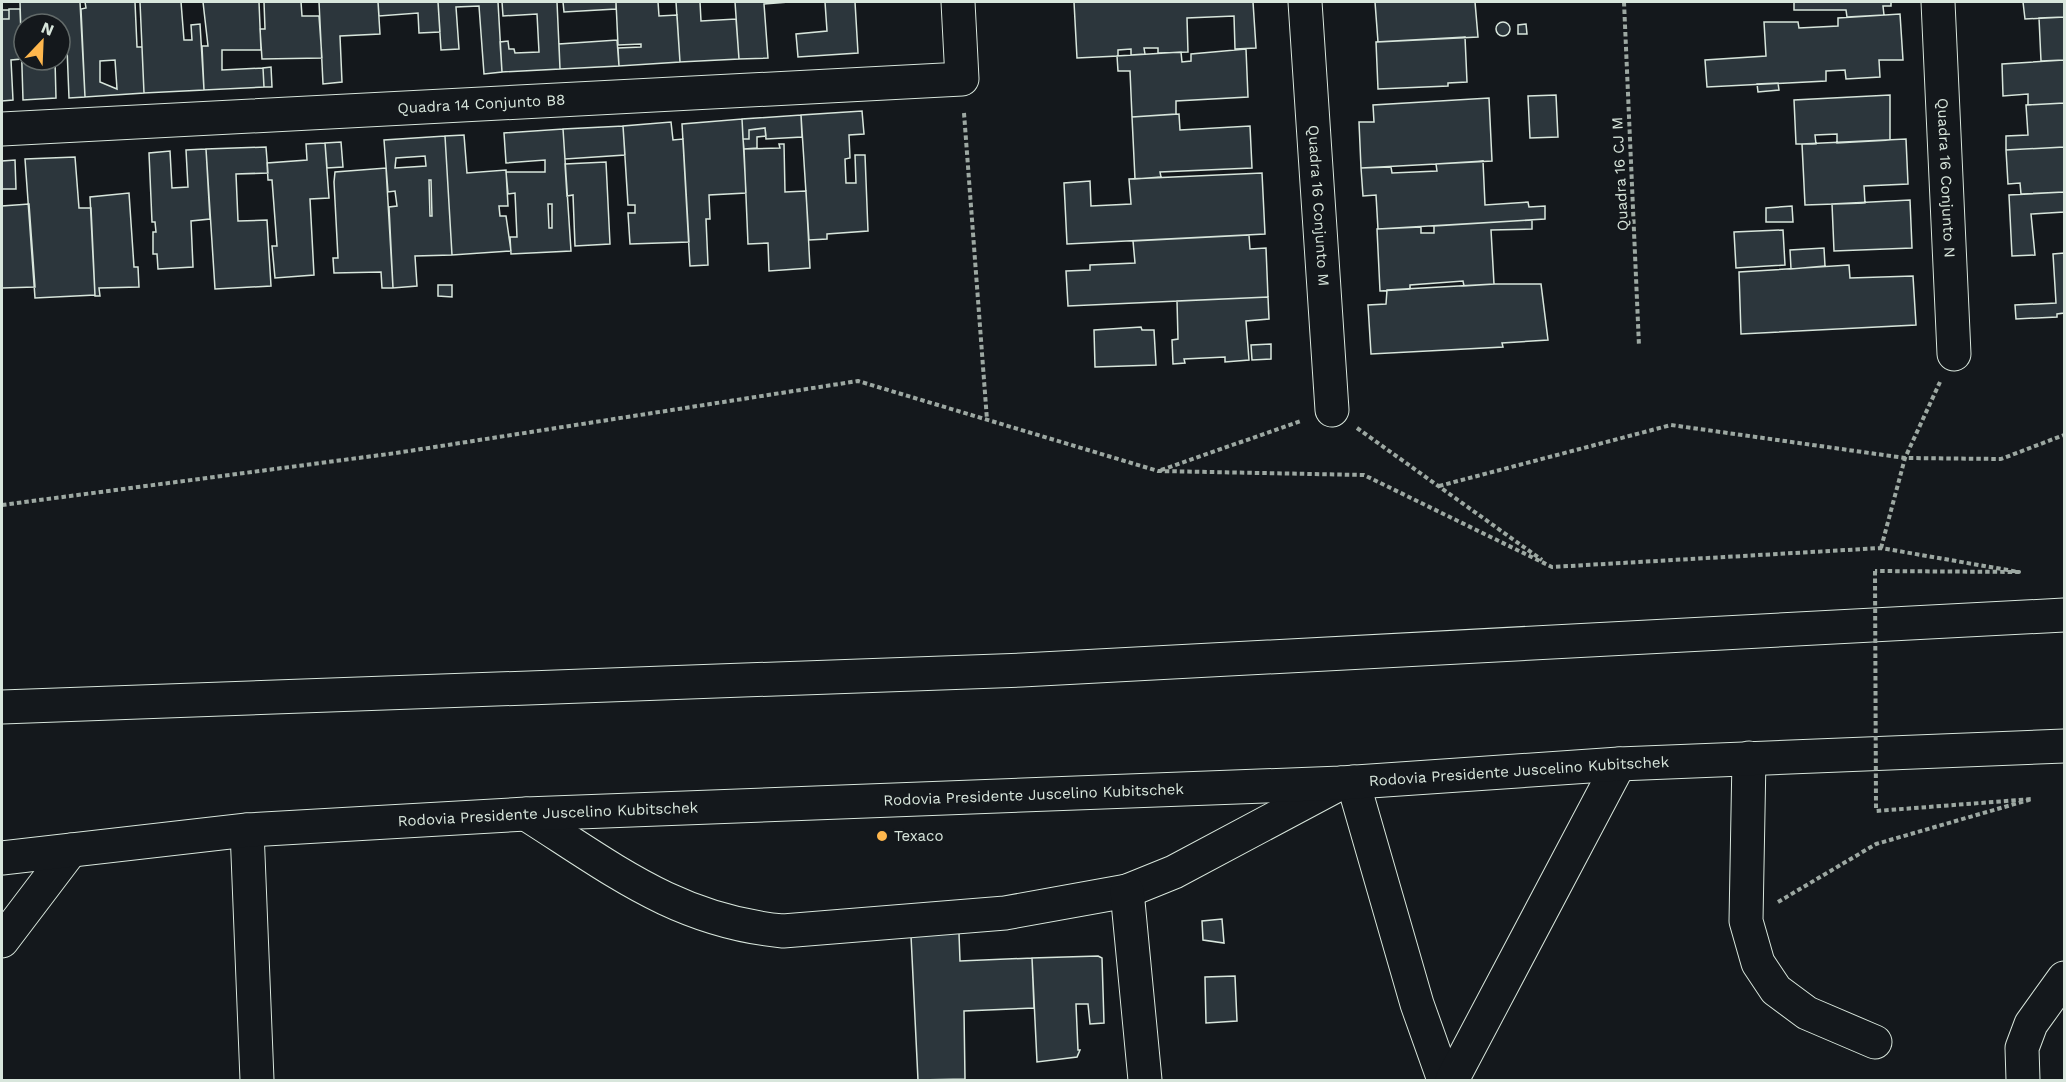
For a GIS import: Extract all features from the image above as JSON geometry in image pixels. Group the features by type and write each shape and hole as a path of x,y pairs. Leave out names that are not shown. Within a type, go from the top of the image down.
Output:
{"main road":[{"path":"958,2 962,79"},
{"name":"Quadra 16 Conjunto M","path":"1305,2 1332,410"},
{"name":"Quadra 16 Conjunto N","path":"1938,2 1954,354"},
{"name":"Quadra 14 Conjunto B8","path":"2,129 962,79"},
{"path":"2,707 1022,670 2064,615"},
{"name":"Rodovia Presidente Juscelino Kubitschek","path":"2,858 247,830 526,814 1347,783 1619,764 2064,746"},
{"path":"1749,758 1746,921 1758,963 1776,990 1807,1013 1875,1042"},
{"path":"1452,1080 1619,764"},
{"path":"526,814 643,889 699,915 747,928 783,932 1005,913 1127,891 1173,872 1347,783 1417,1004 1444,1080"},
{"path":"247,830 257,1080"},
{"path":"2,941 71,850"},
{"path":"1127,891 1145,1080"},
{"path":"2023,1080 2022,1048 2031,1024 2064,978"}],"path":[{"name":"Quadra 16 CJ M","path":"1624,2 1639,346"},
{"path":"962,79 987,420"},
{"path":"1881,548 1905,458 1954,354"},
{"path":"2,505 396,453 858,381 1158,471 1364,475 1552,567 1881,548 2019,572 1875,571 1876,811 2032,800 1876,844 1746,921"},
{"path":"1158,471 1332,410 1552,567"},
{"path":"1439,486 1671,425 1905,458 2001,459 2064,435"}],"building":[{"path":"20,2 80,2 85,97 69,98 68,72 72,72 72,12 20,12"},
{"path":"85,2 135,2 137,47 142,47 144,93 85,97 81,9 86,8","holes":["115,60 117,89 100,82 100,61"]},
{"path":"140,2 181,2 184,40 192,40 191,25 200,24 204,90 144,93"},
{"path":"203,2 259,2 261,50 222,50 222,70 263,68 264,87 204,90 202,46 208,46"},
{"path":"264,2 301,2 302,16 319,16 322,58 262,59 260,29 265,29"},
{"path":"319,2 378,2 380,34 340,36 342,82 323,84"},
{"path":"378,2 438,2 440,32 419,33 418,13 379,16"},
{"path":"438,2 498,2 502,72 484,74 479,6 456,7 459,49 441,50"},
{"path":"502,2 557,2 560,69 502,72 500,42 508,41 509,49 514,49 515,53 539,52 537,14 503,16"},
{"path":"563,2 616,2 616,9 564,12"},
{"path":"616,2 658,2 659,16 677,15 680,62 619,66 618,48 641,47 641,44 618,45"},
{"path":"676,2 700,2 701,21 736,19 739,59 680,62"},
{"path":"735,2 789,2 764,4 768,58 739,59"},
{"path":"825,2 855,2 858,53 798,57 796,34 827,31"},
{"path":"1074,2 1253,2 1256,48 1235,49 1234,16 1187,18 1188,52 1158,53 1158,48 1144,48 1145,54 1131,55 1131,49 1118,50 1118,56 1077,58"},
{"path":"1375,2 1475,2 1478,37 1378,42"},
{"path":"1794,2 1891,2 1891,6 1883,6 1884,15 1847,17 1846,10 1794,10"},
{"path":"2023,2 2064,2 2064,17 2025,19"},
{"path":"9,9 20,9 20,12 12,12 13,100 2,101 2,19 9,19"},
{"path":"2,10 9,10 9,19 2,19"},
{"path":"1900,14 1903,60 1879,60 1880,77 1846,79 1845,70 1826,71 1826,81 1707,87 1705,60 1766,56 1764,22 1798,22 1799,28 1838,26 1838,18"},
{"path":"2064,17 2064,60 2041,61 2039,18"},
{"path":"1500,22 1506,22 1510,29 1506,36 1500,36 1496,32 1496,26"},
{"path":"1526,24 1527,34 1518,34 1518,25"},
{"path":"1465,37 1467,82 1448,83 1448,86 1378,89 1376,42"},
{"path":"617,40 619,66 560,69 559,44"},
{"path":"1246,49 1248,97 1176,101 1176,114 1132,117 1130,71 1118,71 1117,56 1181,52 1182,62 1191,61 1191,54"},
{"path":"2064,60 2064,103 2028,105 2028,94 2003,96 2002,64"},
{"path":"271,67 272,87 264,87 263,68"},
{"path":"22,72 55,72 56,98 23,100"},
{"path":"1778,83 1779,90 1758,92 1757,84"},
{"path":"1556,95 1558,137 1530,138 1528,96"},
{"path":"1890,95 1890,140 1837,143 1837,134 1815,135 1816,144 1796,144 1794,100"},
{"path":"1489,98 1492,161 1361,168 1359,122 1374,122 1373,105"},
{"path":"2064,103 2064,147 2006,150 2006,136 2028,135 2026,105"},
{"path":"862,111 864,134 849,135 850,158 845,159 846,183 856,183 855,155 865,155 868,231 827,234 827,239 809,240 801,115"},
{"path":"1179,114 1180,130 1250,126 1252,168 1160,172 1161,177 1135,179 1132,117"},
{"path":"801,115 802,137 766,139 765,128 749,130 749,139 743,139 742,119"},
{"path":"742,119 746,193 709,195 710,219 706,219 708,265 690,266 682,124"},
{"path":"671,122 673,140 683,139 689,242 630,244 628,213 635,213 635,205 628,205 623,126"},
{"path":"623,126 625,155 565,159 563,129"},
{"path":"765,128 766,136 757,137 757,148 744,149 743,139 749,139 749,130"},
{"path":"563,129 571,251 511,254 510,237 517,237 515,193 508,194 506,172 545,172 545,160 506,163 504,133","holes":["548,204 552,204 552,228 549,228"]},
{"path":"464,135 467,173 506,170 508,206 499,206 500,216 506,216 511,251 452,255 445,136"},
{"path":"445,136 452,255 415,256 417,286 393,288 389,207 397,206 395,191 388,192 384,140","holes":["425,156 426,166 395,168 396,158","429,180 431,180 432,216 430,216"]},
{"path":"1906,139 1908,184 1864,186 1865,203 1805,205 1802,144"},
{"path":"341,142 343,167 327,168 325,143"},
{"path":"325,143 329,198 310,199 314,275 275,278 272,246 277,246 272,180 268,180 267,163 307,160 306,144"},
{"path":"779,144 784,144 785,192 806,191 810,268 769,271 768,243 748,244 744,149 780,148"},
{"path":"266,147 268,173 236,174 238,221 267,220 271,286 215,289 206,149"},
{"path":"2064,147 2064,192 2021,194 2020,183 2008,184 2006,150"},
{"path":"206,149 210,219 191,221 193,267 158,269 157,254 153,254 153,232 156,232 155,222 152,222 149,153 170,151 172,188 188,187 186,150"},
{"path":"75,157 79,208 91,208 95,295 35,298 25,159"},
{"path":"15,160 16,189 2,189 2,161"},
{"path":"1483,161 1485,205 1528,202 1529,207 1545,206 1545,219 1378,229 1376,195 1363,196 1361,168 1391,167 1392,173 1437,171 1436,164"},
{"path":"606,162 610,244 575,246 573,195 567,196 565,164"},
{"path":"386,168 393,288 382,288 381,272 334,273 333,258 338,258 335,172"},
{"path":"1262,173 1265,234 1067,244 1064,183 1090,181 1091,206 1131,204 1129,179"},
{"path":"2064,192 2064,212 2031,214 2035,255 2012,256 2009,195"},
{"path":"129,193 134,267 138,267 139,287 99,288 100,296 95,296 90,197"},
{"path":"1910,200 1912,248 1834,251 1832,204"},
{"path":"29,204 35,287 2,288 2,206"},
{"path":"1792,206 1793,222 1766,222 1766,208"},
{"path":"1532,220 1532,229 1491,230 1494,284 1464,286 1463,281 1410,285 1410,289 1380,291 1377,229 1421,227 1421,233 1434,233 1434,226"},
{"path":"1783,230 1785,265 1736,268 1734,232"},
{"path":"1249,235 1250,249 1266,248 1268,297 1068,306 1066,271 1090,270 1090,265 1135,263 1133,241"},
{"path":"1824,248 1825,266 1791,269 1790,250"},
{"path":"2064,253 2064,313 2057,314 2057,317 2016,319 2015,305 2056,303 2053,254"},
{"path":"1849,265 1850,278 1913,276 1916,325 1741,334 1739,272"},
{"path":"1494,284 1541,284 1548,340 1502,343 1503,347 1371,354 1368,305 1386,304 1387,290"},
{"path":"438,285 452,285 452,297 438,296"},
{"path":"1268,297 1269,319 1246,321 1249,360 1225,362 1225,357 1184,359 1185,363 1173,364 1172,340 1178,339 1177,301"},
{"path":"1141,327 1142,330 1154,330 1156,365 1095,367 1094,330"},
{"path":"1271,344 1271,359 1252,360 1251,345"},
{"path":"1222,919 1224,943 1203,940 1202,921"},
{"path":"959,933 960,961 1032,958 1034,1008 964,1011 965,1079 918,1080 911,936"},
{"path":"1098,956 1102,958 1104,1023 1090,1024 1088,1004 1076,1004 1078,1050 1080,1050 1077,1057 1037,1062 1032,958"},
{"path":"1235,976 1237,1021 1206,1023 1205,977"}],"place":[{"name":"Texaco","path":"882,836"}]}
